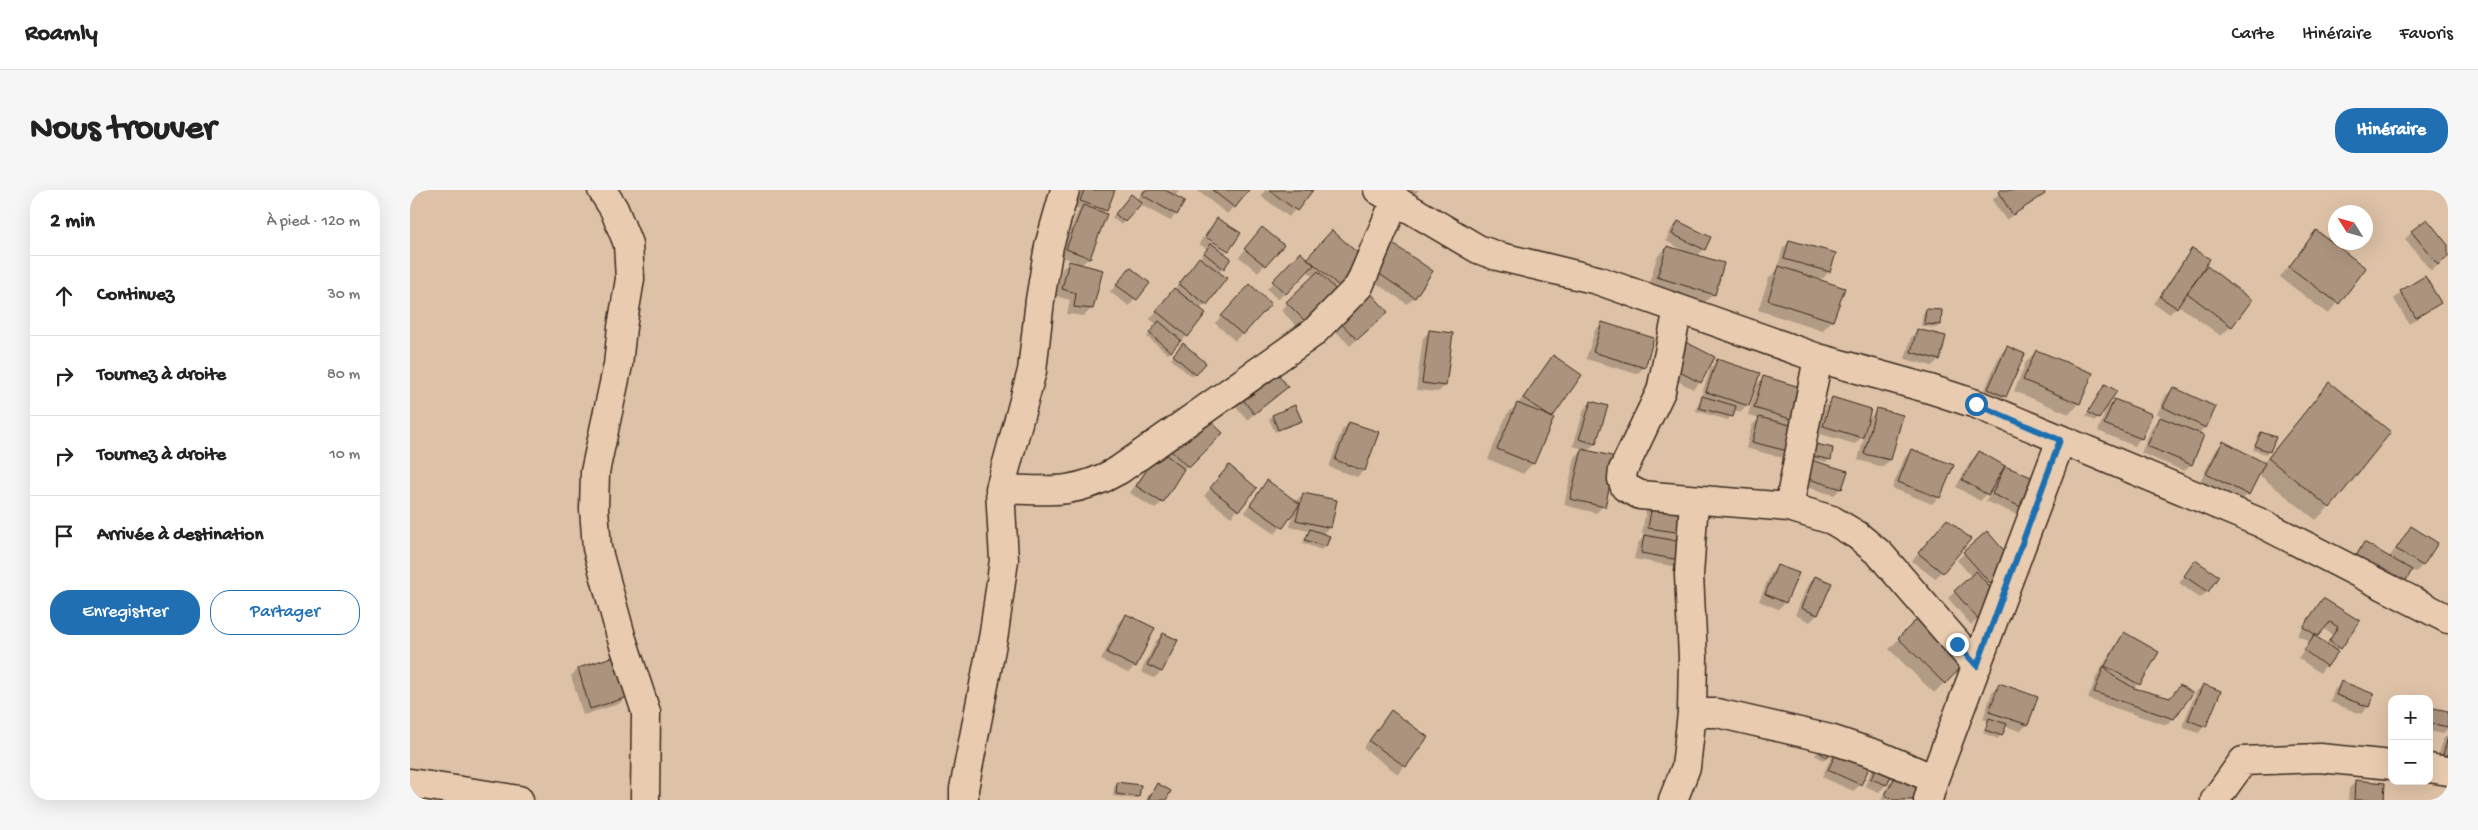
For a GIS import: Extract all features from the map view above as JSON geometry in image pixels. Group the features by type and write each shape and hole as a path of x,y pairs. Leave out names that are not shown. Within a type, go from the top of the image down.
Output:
{"street":[{"path":"602,190 614,209 628,244 630,279 618,365 595,472 594,509 597,548 621,636 646,712 645,800"},
{"path":"964,800 964,789 994,632 1004,560 1000,490 1032,371 1040,300 1049,246 1065,190"},
{"path":"1000,490 1053,492 1080,488 1098,482 1119,470 1313,333 1359,286 1387,194 1478,249 1497,256 1596,280 1818,358 1930,389 1976,404 2261,523 2448,619"},
{"path":"1678,308 1661,391 1623,470 1622,479 1624,487 1640,495 1694,501 1789,507 1832,520 1857,535 1880,554 1977,666"},
{"path":"1789,507 1818,358"},
{"path":"1692,713 1717,713 1830,739 1878,756 1931,790 2060,440"},
{"path":"1673,800 1686,767 1692,713 1693,657 1688,575 1694,501"},
{"path":"2215,800 2243,761 2320,758 2388,765"},
{"path":"2433,769 2448,771"},
{"path":"410,783 519,800"}],"building":[{"path":"1084,190 1115,190 1107,211 1080,201"},
{"path":"1145,190 1165,190 1185,201 1177,215 1142,195"},
{"path":"1212,190 1249,190 1235,208"},
{"path":"1269,190 1313,190 1297,211"},
{"path":"2000,190 2043,190 2045,194 2013,215 1998,192"},
{"path":"1131,194 1142,203 1125,222 1115,214"},
{"path":"1083,205 1107,214 1090,258 1066,249"},
{"path":"1217,218 1241,233 1229,251 1205,237"},
{"path":"2427,219 2448,245 2448,257 2438,265 2411,231"},
{"path":"1678,221 1711,237 1705,250 1672,234"},
{"path":"1262,227 1284,245 1266,266 1244,249"},
{"path":"1332,230 1363,258 1339,286 1307,258"},
{"path":"2316,230 2328,239 2328,250 2342,250 2366,268 2339,304 2289,267"},
{"path":"1789,240 1836,253 1830,272 1784,259"},
{"path":"1211,243 1231,258 1224,269 1204,253"},
{"path":"1393,244 1433,271 1415,298 1375,271"},
{"path":"1667,246 1724,263 1715,295 1657,277"},
{"path":"2192,248 2210,259 2177,308 2160,297"},
{"path":"1300,252 1314,265 1286,294 1272,281"},
{"path":"1199,257 1227,278 1207,305 1179,284"},
{"path":"1069,261 1103,270 1093,309 1074,307 1076,293 1062,289"},
{"path":"1779,266 1845,288 1833,321 1768,300"},
{"path":"2207,266 2252,300 2232,327 2187,293"},
{"path":"1130,267 1150,283 1137,300 1116,285"},
{"path":"1318,271 1342,296 1310,326 1286,302"},
{"path":"2425,276 2441,303 2416,318 2400,291"},
{"path":"1250,284 1271,304 1243,335 1221,316"},
{"path":"1174,288 1206,313 1188,337 1156,311"},
{"path":"1367,289 1388,312 1357,340 1336,318"},
{"path":"1926,309 1942,310 1941,325 1924,324"},
{"path":"1159,321 1181,340 1171,352 1149,333"},
{"path":"1602,322 1654,338 1645,368 1593,352"},
{"path":"1917,329 1946,336 1940,360 1911,352"},
{"path":"1429,330 1453,333 1446,386 1422,383"},
{"path":"1682,340 1715,357 1701,383 1668,366"},
{"path":"1183,343 1206,363 1196,375 1173,355"},
{"path":"2007,346 2025,354 2006,397 1988,389"},
{"path":"2036,350 2093,373 2080,404 2023,380"},
{"path":"1553,355 1582,375 1552,418 1523,398"},
{"path":"1717,359 1760,373 1749,406 1706,392"},
{"path":"1272,366 1288,387 1254,414 1238,393"},
{"path":"1763,376 1810,390 1801,422 1754,408"},
{"path":"2329,382 2391,432 2330,508 2268,458"},
{"path":"2105,384 2117,391 2099,419 2088,412"},
{"path":"2173,387 2216,407 2206,428 2163,407"},
{"path":"1702,396 1736,406 1733,417 1699,408"},
{"path":"1832,397 1871,409 1863,438 1823,426"},
{"path":"2114,399 2152,414 2142,439 2104,424"},
{"path":"1591,401 1608,406 1596,444 1579,439"},
{"path":"1517,403 1554,418 1534,464 1497,449"},
{"path":"1295,405 1302,421 1278,430 1272,415"},
{"path":"1876,408 1903,415 1891,460 1864,454"},
{"path":"1203,414 1223,433 1189,468 1169,449"},
{"path":"1759,417 1798,427 1791,452 1752,442"},
{"path":"2160,417 2204,435 2192,465 2147,446"},
{"path":"1349,422 1379,432 1365,471 1335,460"},
{"path":"2261,432 2276,437 2270,452 2255,446"},
{"path":"2223,441 2265,463 2249,495 2206,474"},
{"path":"1816,444 1833,448 1831,460 1813,456"},
{"path":"1582,449 1616,457 1605,507 1570,499"},
{"path":"1911,449 1954,465 1940,498 1898,482"},
{"path":"1160,450 1184,469 1163,503 1136,486"},
{"path":"1979,451 2005,466 1988,495 1962,480"},
{"path":"1811,460 1848,471 1842,489 1805,478"},
{"path":"1229,465 1257,488 1239,511 1210,488"},
{"path":"2005,466 2043,482 2030,511 1992,494"},
{"path":"1267,480 1300,504 1283,528 1250,505"},
{"path":"1303,493 1337,500 1331,528 1296,520"},
{"path":"1654,494 1701,502 1696,535 1648,528"},
{"path":"1947,519 1971,539 1943,573 1918,553"},
{"path":"2411,526 2438,543 2423,566 2396,549"},
{"path":"1310,529 1330,536 1326,547 1305,540"},
{"path":"1987,531 2014,562 1990,583 1963,552"},
{"path":"1644,535 1688,543 1685,561 1641,553"},
{"path":"2364,542 2412,570 2403,586 2355,558"},
{"path":"2195,560 2219,576 2208,592 2184,576"},
{"path":"1777,565 1799,573 1786,603 1765,594"},
{"path":"1976,571 2001,600 1978,619 1954,591"},
{"path":"1815,576 1832,583 1818,615 1801,608"},
{"path":"2323,598 2360,621 2341,649 2329,641 2338,627 2330,622 2318,636 2303,627"},
{"path":"1928,608 1974,654 1945,684 1898,638"},
{"path":"1126,614 1155,628 1136,667 1107,653"},
{"path":"2124,632 2159,652 2140,685 2105,666"},
{"path":"1163,633 1178,640 1162,672 1147,665"},
{"path":"2314,635 2338,652 2327,667 2304,650"},
{"path":"615,656 628,697 590,709 578,668"},
{"path":"2104,666 2112,675 2134,688 2170,698 2180,685 2193,693 2174,719 2094,692"},
{"path":"2341,681 2374,694 2369,707 2336,695"},
{"path":"1999,683 2038,697 2028,725 1989,712"},
{"path":"2203,684 2221,691 2206,727 2188,720"},
{"path":"2433,708 2448,711 2448,727 2433,724"},
{"path":"1391,710 1428,737 1406,767 1369,741"},
{"path":"1989,718 2007,724 2002,736 1985,730"},
{"path":"2448,737 2448,764 2441,762"},
{"path":"1824,741 1834,748 1827,758 1818,751"},
{"path":"1841,743 1874,758 1861,785 1828,770"},
{"path":"1885,747 1901,754 1887,785 1871,779"},
{"path":"1902,765 1928,779 1916,800 1894,800 1885,795"},
{"path":"2355,780 2385,783 2384,800 2354,800"},
{"path":"1117,782 1141,785 1139,797 1116,794"},
{"path":"1157,783 1171,791 1166,800 1148,800"}],"route":[{"path":"1957,644 1977,666 2060,440 1976,404"}]}
